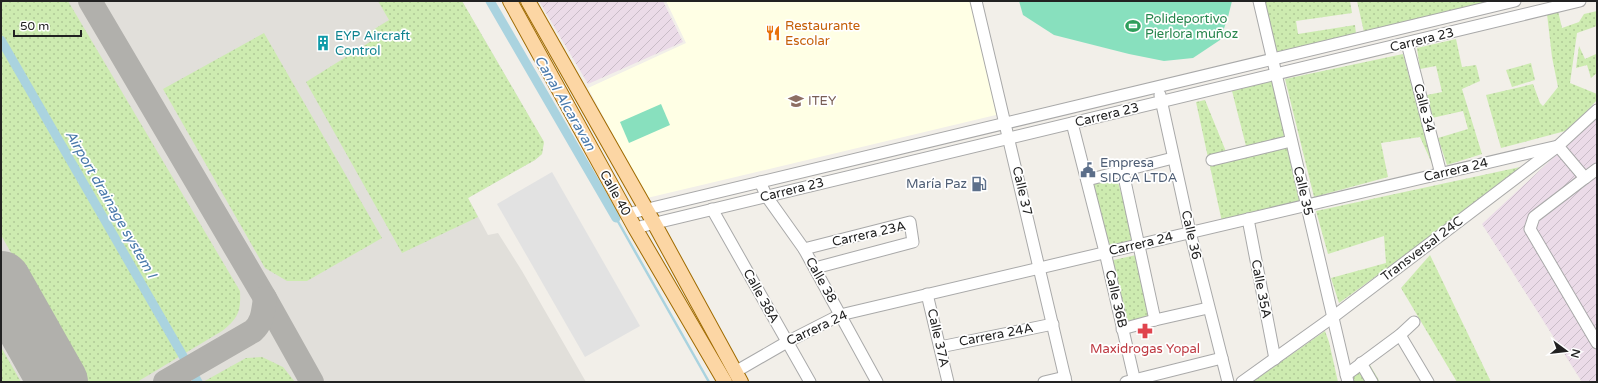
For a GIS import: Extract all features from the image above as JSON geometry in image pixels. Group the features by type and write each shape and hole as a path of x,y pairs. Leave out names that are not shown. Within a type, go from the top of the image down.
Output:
{"main road":[{"name":"Calle 40","path":"510,1 627,214 725,382"},
{"name":"Calle 40","path":"528,1 646,209 738,377"}],"street":[{"name":"Calle 37","path":"976,1 1066,380"},
{"name":"Calle 35","path":"1259,1 1347,378"},
{"name":"Carrera 23","path":"627,214 1515,1"},
{"name":"Carrera 23","path":"635,228 1580,1"},
{"name":"Calle 34","path":"1407,43 1441,174"},
{"name":"Calle 36","path":"1158,87 1208,308 1228,382"},
{"name":"Transversal 24C","path":"1242,382 1332,317 1558,146 1597,110"},
{"name":"Calle 36B","path":"1072,123 1105,252 1132,381"},
{"path":"1212,160 1291,141"},
{"name":"Carrera 24","path":"738,377 787,342 840,315 1558,146"},
{"path":"1558,146 1585,178"},
{"path":"1087,180 1173,158"},
{"path":"1597,168 1534,217 1530,229 1597,343"},
{"path":"1122,172 1154,320"},
{"name":"Calle 38","path":"760,182 767,197 804,249 877,382"},
{"name":"Calle 38A","path":"712,209 810,382"},
{"name":"Calle 35A","path":"1248,219 1275,359"},
{"name":"Carrera 23A","path":"804,249 910,222 913,242 815,268"},
{"name":"Calle 37A","path":"928,294 948,382"},
{"path":"1122,328 1208,308"},
{"path":"1347,378 1361,363 1400,336 1414,322"},
{"name":"Carrera 24A","path":"940,347 1053,324"},
{"path":"1400,336 1428,382"},
{"path":"1132,381 1222,358"},
{"path":"1361,363 1372,382"},
{"path":"1044,382 1066,380"}],"shaded area":[{"path":"1,1 462,1 544,142 542,154 535,160 468,198 488,235 498,233 522,271 586,382 1,382"},
{"path":"539,1 663,1 683,42 588,84"},
{"name":"ITEY","path":"666,1 971,1 1000,114 647,198 588,88 686,43"},
{"path":"1597,117 1597,382 1582,382 1482,224"},
{"path":"552,172 640,326 585,357 497,204"}],"green space":[{"path":"1,1 68,1 240,291 240,304 237,314 232,322 222,331 137,382 90,382 79,374 1,235"},
{"path":"378,1 462,1 544,142 542,154 535,160 468,198 478,217 402,253 306,82 373,40 368,33 389,20"},
{"name":"Polideportivo Pierlora muñoz","path":"1019,1 1232,1 1220,40 1193,58 1164,61 1129,54 1054,35 1023,15"},
{"path":"1263,1 1350,1 1352,13 1296,21 1298,34 1355,25 1356,34 1275,53"},
{"path":"1357,1 1490,1 1364,32"},
{"path":"1558,11 1562,28 1579,22 1584,14 1597,11 1597,26 1577,33 1570,83 1597,94 1597,100 1569,130 1501,148 1486,95 1533,84 1540,103 1543,106 1558,87 1552,57 1547,14"},
{"path":"264,33 382,238 307,281 287,281 265,268 163,89"},
{"path":"1456,39 1462,67 1476,65 1480,81 1462,89 1482,154 1447,165 1438,138 1468,129 1463,111 1432,118 1427,95 1442,92 1436,66 1420,69 1417,48"},
{"path":"1579,46 1585,59 1596,54 1597,73 1591,78 1587,65 1576,68"},
{"path":"1403,54 1434,168 1420,137 1381,143 1388,177 1314,197 1285,79"},
{"path":"1531,63 1535,80 1512,87 1506,70"},
{"path":"1272,81 1301,203 1222,222 1196,102 1205,100 1227,154 1246,146 1232,91"},
{"path":"661,104 670,125 629,143 620,122"},
{"path":"1530,165 1339,303 1331,278 1386,263 1384,236 1328,254 1316,211"},
{"path":"1117,178 1134,241 1107,248 1090,185"},
{"path":"1136,255 1150,320 1124,326 1109,261"},
{"path":"1430,255 1491,382 1457,382 1401,288"},
{"path":"1325,331 1338,382 1252,382"},
{"path":"1,347 21,382 1,382"},
{"path":"262,357 283,367 295,382 203,382 246,358"},
{"path":"1370,365 1380,382 1352,382 1351,377"}],"waterway":[{"name":"Canal Alcaravan","path":"490,1 616,218"},
{"name":"Airport drainage system I","path":"1,40 198,382"},
{"path":"616,218 709,382"}],"taxiway":[{"path":"90,1 265,298 312,382"},
{"path":"165,382 253,331 261,320 265,298"}],"runway":[{"path":"1,281 58,382"}],"place":[{"name":"Polideportivo Pierlora muñoz","path":"1133,26"},
{"name":"Restaurante Escolar","path":"773,33"},
{"name":"EYP Aircraft Control","path":"323,43"},
{"name":"ITEY","path":"796,101"},
{"name":"Empresa SIDCA LTDA","path":"1088,170"},
{"name":"María Paz","path":"979,184"},
{"name":"Maxidrogas Yopal","path":"1145,331"}]}
